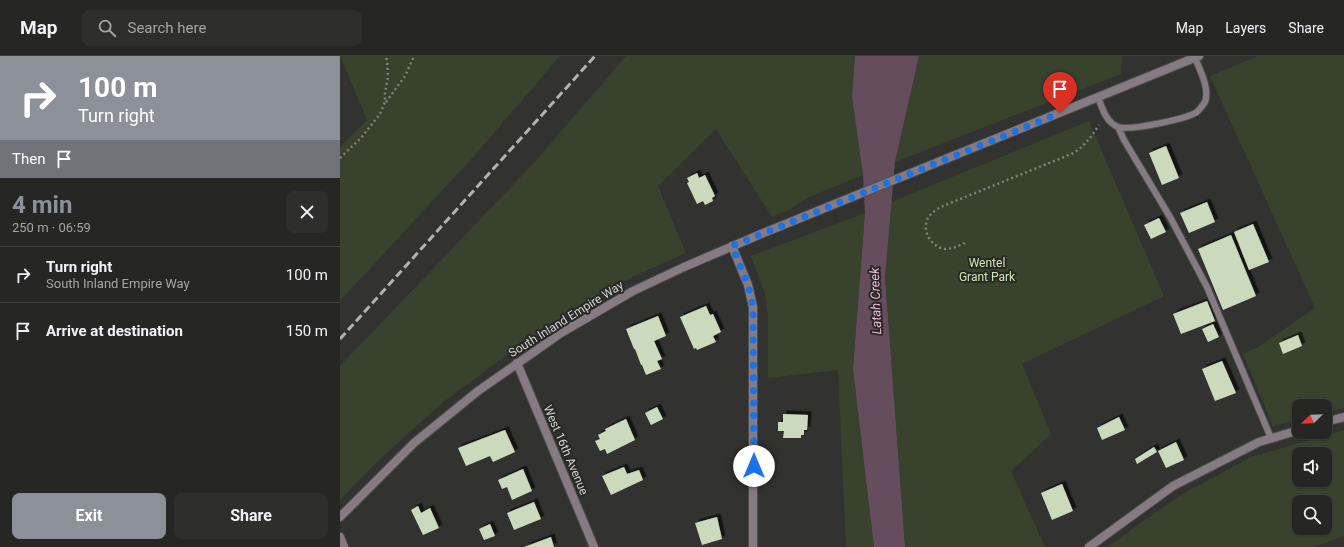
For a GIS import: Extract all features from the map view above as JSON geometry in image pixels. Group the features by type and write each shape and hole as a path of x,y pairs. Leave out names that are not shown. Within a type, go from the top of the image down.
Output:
{"street":[{"name":"South Inland Empire Way","path":"340,517 394,461 457,407 516,363 573,325 627,295 658,279 732,246 1197,57"},
{"path":"732,246 748,285 753,311 753,547"},
{"name":"West 16th Avenue","path":"516,363 594,547"},
{"path":"1332,420 1344,416"},
{"path":"1089,547 1174,486 1259,442 1292,432"},
{"path":"340,538 344,547"}],"lane":[{"path":"1118,127 1133,128 1185,117 1197,111 1205,102 1206,88 1197,57"},
{"path":"1098,97 1105,116 1118,127 1124,140 1170,217 1207,287 1271,438"}],"path":[{"path":"385,56 387,60 388,76 385,102"},
{"path":"340,158 361,138 380,114 385,102 396,90 405,76 414,56"},
{"path":"965,243 946,249 932,243 926,229 928,220 934,211 1074,153 1093,136 1105,116"}],"green space":[{"path":"340,56 560,56 475,155 340,301 340,147 367,120"},
{"path":"626,56 855,56 852,97 863,175 809,197 789,210 772,217 716,129 658,186 686,253 624,281 522,344 442,403 377,462 340,500 340,366 532,165"},
{"path":"919,56 1122,56 1121,74 895,162"},
{"path":"1258,56 1344,56 1344,408 1332,411 1332,399 1292,399 1292,421 1273,426 1243,354 1258,347 1315,308 1210,76"},
{"name":"Wentel Grant Park","path":"1089,121 1164,296 1022,364 1051,434 1011,471 1045,547 905,547 885,277 891,202"},
{"path":"865,213 853,369 874,547 846,547 838,370 768,378 768,316 765,294 751,256"},
{"path":"1344,430 1344,536 1314,547 1108,547 1186,492 1251,457 1313,439 1332,439 1332,433"}],"water":[{"name":"Latah Creek","path":"855,56 919,56 895,162 885,277 905,547 874,547 853,369 865,213 863,175 852,97"}],"building":[{"path":"1166,146 1179,178 1162,185 1149,153"},
{"path":"697,173 699,178 705,175 715,196 712,198 713,201 705,205 703,201 697,204 687,183 689,182 687,178"},
{"path":"1207,202 1215,222 1189,233 1180,213"},
{"path":"1159,218 1166,232 1151,239 1144,225"},
{"path":"1253,224 1269,262 1249,270 1234,232"},
{"path":"1231,235 1256,296 1223,310 1198,249"},
{"path":"1207,301 1215,321 1181,334 1173,314"},
{"path":"706,306 710,315 713,314 721,332 713,336 716,342 697,350 696,348 694,349 680,317"},
{"path":"658,316 666,336 654,341 662,359 657,361 661,369 646,375 626,329"},
{"path":"1213,324 1219,337 1208,342 1202,329"},
{"path":"1298,335 1302,346 1283,354 1279,343"},
{"path":"1222,361 1236,393 1215,401 1202,369"},
{"path":"657,407 663,419 651,425 645,413"},
{"path":"783,414 808,415 807,430 804,430 804,435 801,435 801,438 783,438 784,431 778,431 778,422 783,422"},
{"path":"1119,417 1125,430 1102,440 1097,428"},
{"path":"626,419 635,440 607,454 605,449 600,451 595,441 600,439 598,435 606,431 605,429"},
{"path":"505,430 515,452 493,462 490,456 466,466 458,448"},
{"path":"1176,442 1184,460 1166,468 1158,451"},
{"path":"1154,447 1157,452 1137,464 1135,459"},
{"path":"624,467 627,474 639,470 643,480 611,495 602,476"},
{"path":"523,469 532,491 512,500 507,487 502,489 498,480"},
{"path":"1062,484 1073,511 1052,520 1041,493"},
{"path":"534,502 541,519 514,530 507,513"},
{"path":"418,506 421,513 430,508 439,528 423,535 411,510"},
{"path":"717,517 722,539 702,545 695,523"},
{"path":"490,524 495,536 484,540 479,529"},
{"path":"551,537 554,547 524,547"}],"railway":[{"path":"340,339 595,56"}],"route":[{"path":"754,466 754,316 748,285 732,246 1060,113"}]}
